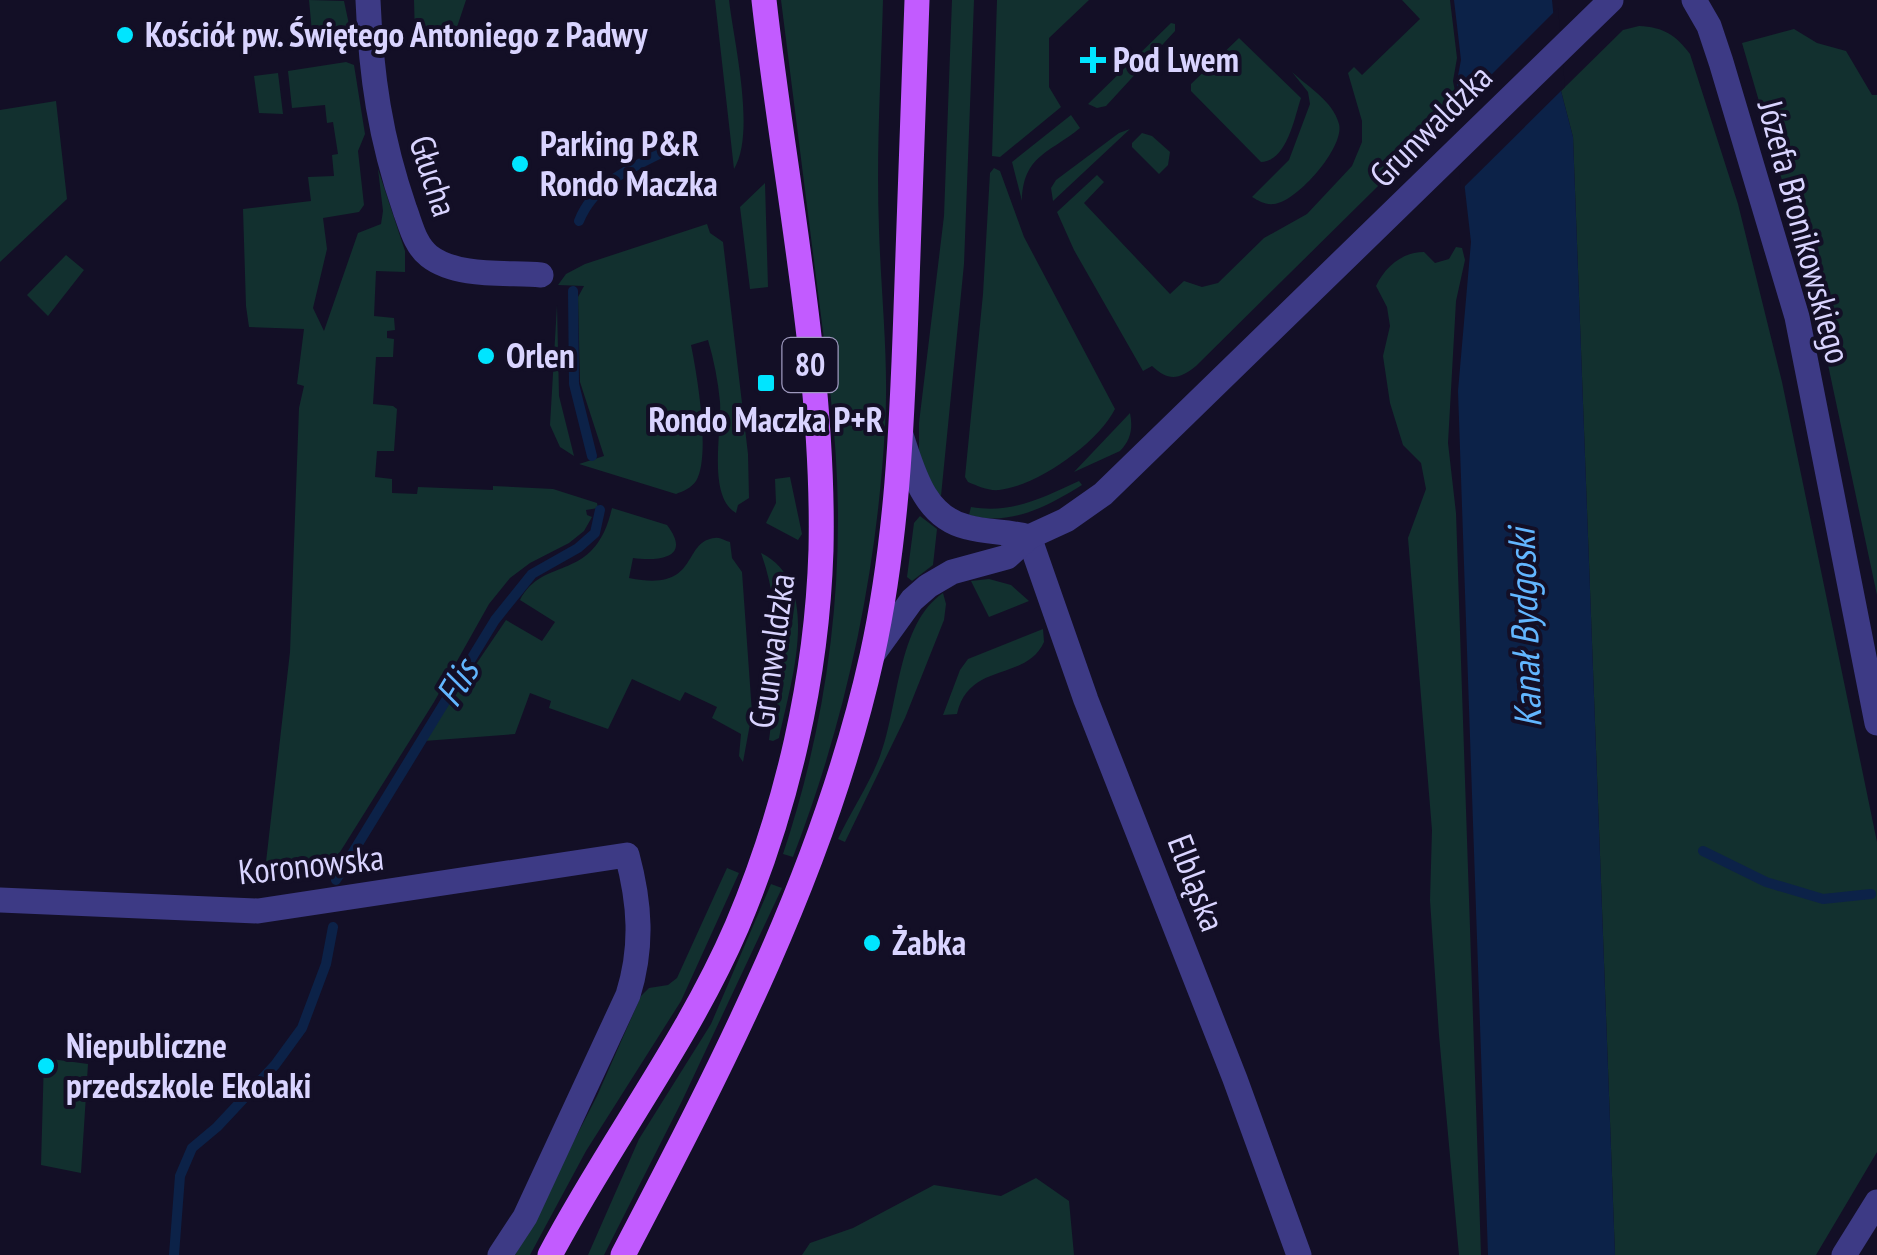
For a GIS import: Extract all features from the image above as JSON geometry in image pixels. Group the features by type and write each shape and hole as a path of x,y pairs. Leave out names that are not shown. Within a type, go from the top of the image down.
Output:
{"main road":[{"name":"Grunwaldzka","path":"550,1255 603,1158 689,1023 736,926 770,838 790,767 808,676 820,551 818,454 764,0"},
{"name":"Grunwaldzka","path":"623,1255 710,1082 803,880 837,785 872,654 890,555 901,435 917,0"}],"street":[{"name":"Głucha","path":"368,0 370,49 383,140 416,241 427,255 442,264 541,275"},
{"name":"Józefa Bronikowskiego","path":"1694,0 1709,26 1721,62 1796,317 1877,723"},
{"name":"Grunwaldzka","path":"872,654 912,600 928,586 952,572 1007,557 1029,537 1066,520 1102,494 1605,6"},
{"name":"Grunwaldzka","path":"901,435 916,480 935,509 962,526 1006,530 1029,537"},
{"name":"Elbląska","path":"1029,537 1086,700 1236,1079 1298,1255"},
{"name":"Koronowska","path":"0,900 258,910 314,905 627,855 639,911 637,958 628,995 525,1217 500,1255"},
{"path":"1844,1255 1877,1202"}],"green space":[{"path":"309,0 344,1 349,39 327,43 312,32"},
{"path":"414,0 466,0 455,33 415,38"},
{"path":"715,0 729,0 742,87 743,133 734,169"},
{"path":"781,0 883,0 878,200 886,402 881,482 856,645 829,753 793,857 783,854 807,772 824,689 838,519 831,402"},
{"path":"952,0 974,0 964,264 941,496 930,484 919,458 919,423 944,216"},
{"path":"997,0 1089,0 1049,38 1049,87 1061,107 1000,157 992,156"},
{"path":"1402,0 1450,0 1457,58 1453,81 1458,107 1196,366 1174,377 1152,366 1143,371 1074,250 1057,212 1097,175 1104,182 1084,203 1170,294 1184,281 1202,287 1218,283 1264,238 1307,214 1352,166 1362,142 1362,121 1348,73 1354,67 1362,75 1420,19"},
{"path":"1171,23 1175,24 1175,31 1106,106 1088,104"},
{"path":"1639,26 1668,33 1690,54 1738,204 1782,382 1877,842 1877,1152 1816,1255 1615,1255 1573,137 1561,91 1623,30"},
{"path":"1794,29 1817,43 1846,51 1872,95 1877,95 1877,595 1807,266 1742,43"},
{"path":"1239,38 1301,98 1283,147 1270,160 1261,162 1191,91 1191,84"},
{"path":"346,62 354,65 365,134 358,151 364,205 359,212 323,218 327,249 313,308 324,331 358,233 381,224 378,169 405,251 405,272 376,271 374,316 394,318 395,330 387,331 387,338 394,339 393,357 376,357 373,404 397,409 394,451 377,451 375,477 392,479 392,493 417,494 418,487 553,489 597,503 598,508 586,510 592,517 584,531 510,578 489,604 434,702 330,868 265,871 290,652 299,408 304,386 297,384 304,329 249,327 243,209 311,201 308,177 334,176 332,155 338,154 333,122 327,123 325,105 292,108 288,71"},
{"path":"1292,72 1331,108 1339,134 1327,159 1306,184 1284,201 1268,204 1252,197 1289,160 1310,104 1308,92"},
{"path":"278,73 283,114 259,113 254,76"},
{"path":"56,101 67,199 0,262 0,110"},
{"path":"1071,115 1080,128 1033,164 1022,201 1012,162"},
{"path":"1130,129 1053,201 1051,188 1056,180"},
{"path":"1142,133 1152,136 1170,152 1168,165 1159,174 1132,147"},
{"path":"994,168 1000,171 1024,237 1115,409 1095,435 1065,461 1031,480 995,490 968,482 965,477 990,173"},
{"path":"765,183 768,287 750,289 740,207"},
{"path":"707,224 710,233 723,242 748,454 749,498 738,505 736,513 727,505 719,478 720,402 708,340 691,345 703,435 700,469 692,486 676,494 579,464 604,456 580,382 578,297 584,286 558,285 566,274 585,264"},
{"path":"1456,247 1462,248 1465,260 1456,301 1448,443 1456,513 1481,1255 1459,1255 1439,1035 1430,900 1432,830 1408,538 1426,489 1421,463 1403,445 1390,403 1383,356 1390,326 1387,307 1376,286 1389,267 1402,258 1424,252 1435,263 1449,259"},
{"path":"66,255 84,270 48,316 27,295"},
{"path":"557,305 559,396 574,456 560,447 550,425"},
{"path":"1130,413 1130,434 1120,451 1074,472"},
{"path":"790,477 802,534 798,540 766,523 776,503 775,479"},
{"path":"1079,481 1082,485 1028,512 999,518 969,515 971,507 1013,506"},
{"path":"612,508 667,525 674,536 676,545 669,555 633,558 629,578 668,578 679,573 704,541 717,538 730,542 732,558 742,572 752,713 743,762 739,756 741,734 712,718 717,707 685,692 680,701 632,679 608,729 549,708 551,701 530,693 515,734 424,741 506,620 542,641 555,622 520,600 542,577 581,559 594,548"},
{"path":"920,516 937,529 933,565 912,581 907,577 914,523"},
{"path":"761,553 780,568 792,587 797,611 795,664 779,738 773,741 769,740 775,692 776,623"},
{"path":"989,579 1011,585 1029,601 989,617 971,581"},
{"path":"943,593 944,620 905,718 845,842 838,839 880,756 908,645 928,607"},
{"path":"1043,629 1044,642 1036,654 1024,663 985,678 963,697 957,714 943,715 968,659"},
{"path":"727,868 739,873 681,1001 586,1151 530,1255 515,1255 597,1096 641,996 649,988 668,985 677,978"},
{"path":"771,884 782,888 682,1101 604,1255 588,1255 639,1139 711,1024"},
{"path":"44,1058 88,1064 81,1173 41,1165"},
{"path":"1036,1178 1069,1201 1074,1255 802,1255 810,1243 853,1228 934,1185 1001,1196"}],"water":[{"name":"Kanał Bydgoski","path":"1454,0 1552,0 1561,91 1573,137 1615,1255 1488,1255 1458,391 1471,242 1460,146 1457,81 1461,60"}],"pier":[{"path":"1558,8 1565,87 1461,190 1454,112"}],"waterway":[{"name":"Flis","path":"579,221 607,184 677,145"},
{"name":"Flis","path":"573,291 574,384 592,456"},
{"name":"Flis","path":"336,880 495,620 532,574 578,548 595,533 600,510"},
{"path":"1703,851 1766,882 1823,899 1871,894"},
{"name":"Flis","path":"174,1255 180,1176 192,1148 275,1065 302,1028 326,964 333,927"}],"place":[{"name":"Kościół pw. Świętego Antoniego z Padwy","path":"125,35"},
{"name":"Pod Lwem","path":"1093,60"},
{"name":"Parking P&R Rondo Maczka","path":"520,164"},
{"name":"Orlen","path":"486,356"},
{"name":"Rondo Maczka P+R","path":"766,383"},
{"name":"Żabka","path":"872,943"},
{"name":"Niepubliczne przedszkole Ekolaki","path":"46,1066"}]}
